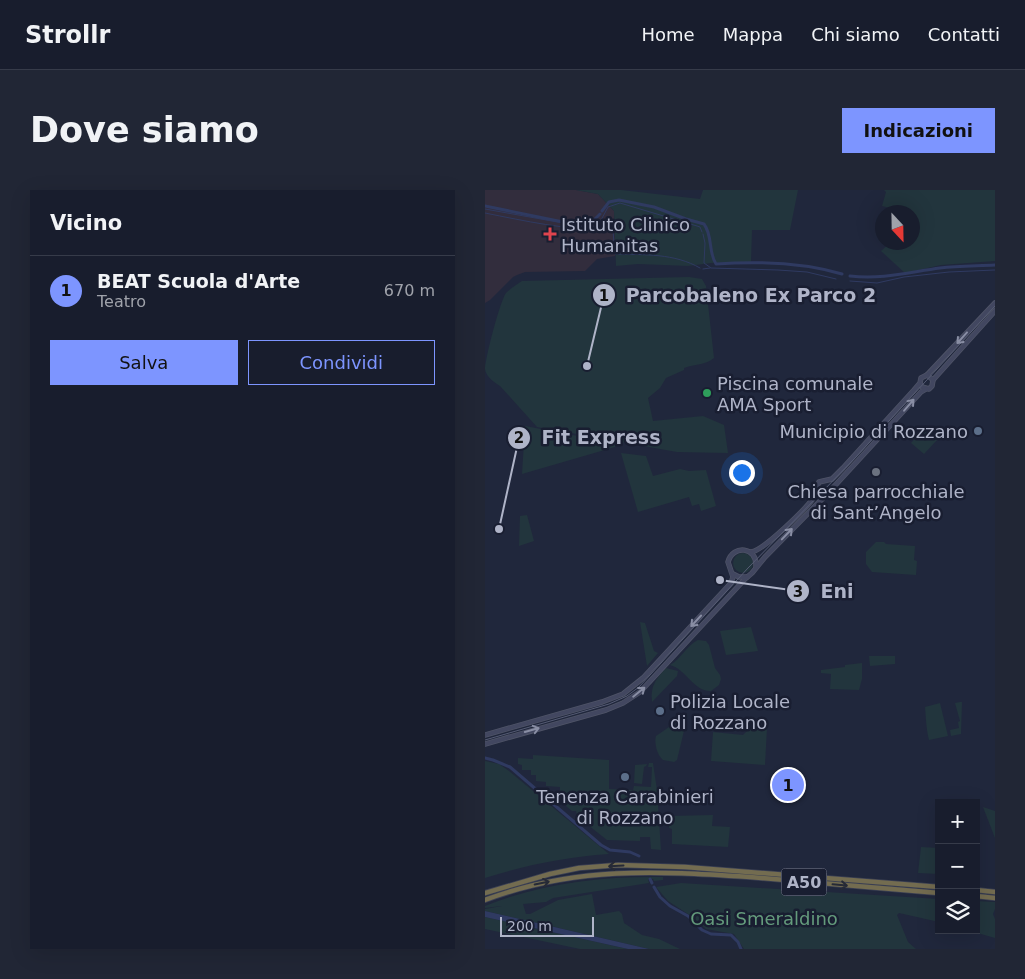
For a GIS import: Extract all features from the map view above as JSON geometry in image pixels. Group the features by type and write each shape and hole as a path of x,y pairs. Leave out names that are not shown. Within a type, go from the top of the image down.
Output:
{"highway":[{"name":"A50","path":"485,893 550,874 579,868 619,865 667,866 935,887"},
{"name":"A50","path":"485,900 536,884 587,875 667,872 935,893"},
{"path":"980,890 995,892"},
{"path":"980,896 995,898"}],"main road":[{"path":"485,735 602,702 623,694 643,678 729,585 733,578 728,563 731,555 740,550 754,552 776,536 813,498 819,482 834,478 920,383 921,378 927,375 995,303"},
{"path":"485,744 606,710 635,696 649,684 765,557 829,492 921,392 932,386 933,380 995,312"},
{"path":"927,375 933,380"},
{"path":"920,383 922,388 926,389"},
{"path":"827,481 830,484 829,492"},
{"path":"817,490 821,494 829,492"},
{"path":"749,551 755,559 754,571"},
{"path":"731,572 739,577 748,576"}],"shaded area":[{"name":"Istituto Clinico Humanitas","path":"485,190 576,190 598,194 614,211 615,256 597,259 585,271 525,272 513,277 485,303"}],"green space":[{"path":"576,190 621,190 700,199 703,190 798,190 790,230 752,230 751,262 711,263 688,266 638,264 616,266 614,211 598,194"},
{"path":"884,190 995,190 995,261 941,265 905,273 881,251 920,250 920,205 882,205 886,192"},
{"path":"689,277 702,279 706,286 714,358 707,362 684,368 684,370 666,378 660,388 648,398 653,421 703,416 724,425 728,453 677,452 537,427 486,372 490,343 503,298 506,293 522,281"},
{"path":"525,426 615,443 615,447 522,474"},
{"path":"928,430 938,439 924,454 911,443 922,431"},
{"path":"621,453 646,456 653,476 680,469 689,471 706,470 716,506 701,511 699,504 692,506 689,497 638,512"},
{"path":"527,515 534,541 519,546 520,516"},
{"path":"876,542 915,546 916,575 872,572 866,564 866,552"},
{"path":"743,553 750,556 753,563 750,570 743,573 736,570 733,563 736,556"},
{"path":"640,622 645,623 654,651 658,653 647,666"},
{"path":"751,627 758,651 726,655 720,631"},
{"path":"698,640 706,641 709,645 715,668 720,675 719,685 711,691 700,688 676,667 670,665"},
{"path":"869,656 895,656 895,664 870,666"},
{"path":"862,663 862,679 859,690 830,689 831,674 821,673 821,670"},
{"path":"666,668 678,671 677,676 652,702 652,691 655,683"},
{"path":"962,702 961,734 951,736 950,730 959,728 958,722 960,721 955,703"},
{"path":"940,703 948,736 929,740 925,707"},
{"path":"688,714 677,760 674,762 663,760 657,749 656,736"},
{"path":"751,727 767,728 765,765 711,761 713,732 743,735"},
{"path":"533,755 609,760 609,789 633,790 634,786 651,787 652,767 648,767 649,763 653,763 657,790 661,850 651,849 650,837 640,837 640,841 607,840 588,825 587,821 584,821 577,815 576,811 572,811 566,806 565,801 560,801 560,787 546,786 546,782 536,781 536,775 531,775 531,770 522,770 522,765 518,764 518,758 533,759"},
{"path":"485,761 499,764 509,771 609,854 546,862 485,878"},
{"path":"647,764 644,767 642,784 634,783 635,765"},
{"path":"983,807 995,811 995,838"},
{"path":"713,815 712,826 730,827 728,847 672,844 672,829 669,828 668,816"},
{"path":"921,847 935,848 935,874 918,873"},
{"path":"663,877 663,880 654,881 653,879 648,879 649,883 553,898 546,902 523,904 526,914 530,914 558,900 592,894 596,915 619,911 622,914 624,923 642,935 659,939 680,949 649,949 485,911 485,909 502,906 485,908 485,906 550,886 617,878"},
{"name":"Oasi Smeraldino","path":"681,883 935,899 935,921 899,913 897,915 908,942 916,949 744,949 734,934 706,929 691,916 668,901 656,887"},
{"path":"980,901 995,902 993,914 995,919 995,938 980,934"},
{"path":"485,917 628,949 580,949 485,929"}],"water":[{"path":"485,911 649,949 628,949 485,917"}],"waterway":[{"path":"602,211 609,202 619,200 654,207 704,224 709,234 712,254 716,264 780,263 842,274"},
{"path":"485,209 591,228 599,224 608,207 620,203 700,227 702,232"},
{"path":"485,206 568,223 592,222 600,214"},
{"path":"485,213 561,227 608,230"},
{"path":"610,230 613,231 615,254 670,257 700,268"},
{"path":"703,234 705,243 704,263 711,268 807,272 836,279"},
{"path":"850,276 873,277 940,268 995,265"},
{"path":"703,269 710,268"},
{"path":"850,281 877,283 904,277 949,272 995,270"},
{"path":"485,758 510,767 601,845 610,850 630,852 639,856"},
{"path":"650,879 652,883"},
{"path":"654,887 660,897 670,906 688,916 702,930 711,934 731,935 738,942 741,949"}],"tram line":[{"path":"485,740 609,704 627,696 639,687 748,568 856,457 995,306"}],"place":[{"name":"Istituto Clinico Humanitas","path":"550,234"},
{"name":"Parcobaleno Ex Parco 2","path":"587,366"},
{"name":"Piscina comunale AMA Sport","path":"707,393"},
{"name":"Municipio di Rozzano","path":"978,431"},
{"name":"Chiesa parrocchiale di Sant’Angelo","path":"876,472"},
{"name":"Fit Express","path":"499,529"},
{"name":"Eni","path":"720,580"},
{"name":"Polizia Locale di Rozzano","path":"660,711"},
{"name":"Tenenza Carabinieri di Rozzano","path":"625,777"},
{"name":"BEAT Scuola d'Arte","path":"788,785"}]}
